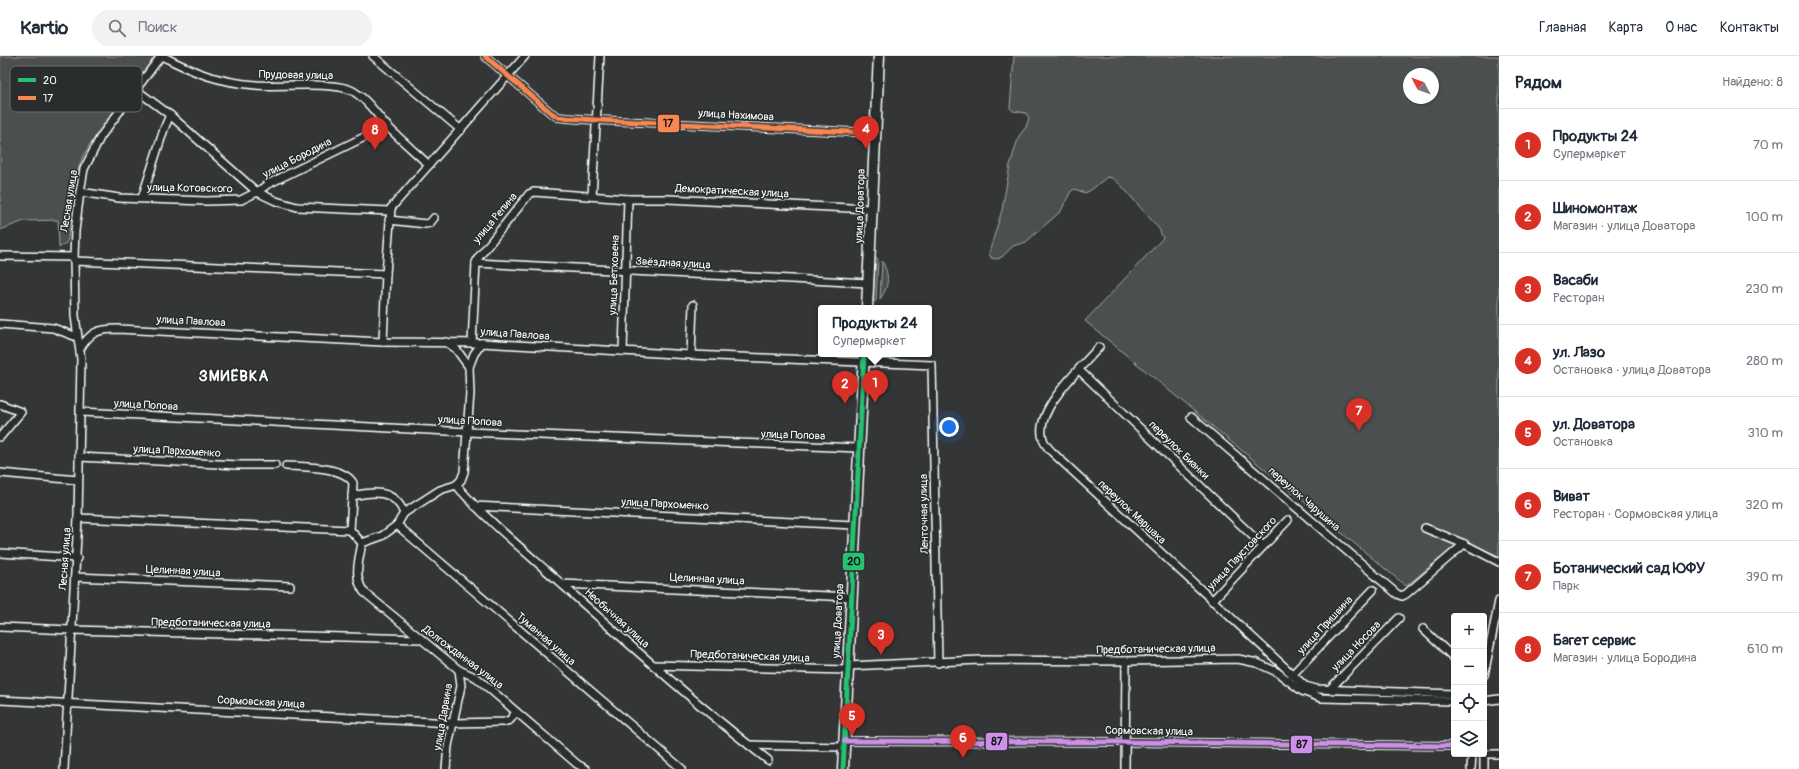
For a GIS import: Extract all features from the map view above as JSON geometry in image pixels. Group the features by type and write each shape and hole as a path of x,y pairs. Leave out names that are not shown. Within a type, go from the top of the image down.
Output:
{"main road":[{"name":"улица Доватора","path":"867,305 874,133 879,56"},
{"name":"улица Доватора","path":"843,769 863,358"}],"street":[{"name":"Лесная улица","path":"142,80 161,56"},
{"name":"Прудовая улица","path":"161,56 202,75 224,82 279,86 322,86 345,88 359,95 387,126 429,165"},
{"path":"373,56 461,130"},
{"name":"улица Нахимова","path":"485,56 550,112 558,117 874,133"},
{"path":"383,342 390,211 394,204 525,56"},
{"path":"592,196 600,56"},
{"name":"улица Бородина","path":"142,94 170,115 240,175 257,192 268,184 387,126"},
{"name":"Лесная улица","path":"64,769 78,518 81,412 80,349 75,316 75,231 84,169 90,155 108,124 117,112"},
{"path":"142,198 164,129 170,115"},
{"name":"улица Репина","path":"472,343 476,264 483,250 529,194 541,191 592,196"},
{"name":"улица Котовского","path":"80,192 119,198 206,201 241,200 257,192"},
{"path":"257,192 276,201 297,207 390,211"},
{"name":"Демократическая улица","path":"592,196 628,199 715,201 871,209"},
{"name":"улица Бетховена","path":"623,351 628,199"},
{"path":"389,220 426,224 430,223 434,218"},
{"path":"0,256 386,274"},
{"name":"Звёздная улица","path":"476,264 868,283"},
{"path":"691,355 693,305"},
{"path":"0,324 53,328 77,337"},
{"name":"улица Павлова","path":"80,349 90,335 107,329 118,329 383,342 482,343 691,355 863,358 932,364"},
{"path":"446,342 456,349 470,367"},
{"path":"78,518 350,530 362,543 382,536 397,525 404,513 440,490 456,485 461,480 464,472 468,432 470,367 474,354 482,343"},
{"name":"переулок Маршака","path":"1099,347 1055,398 1045,417 1042,432 1045,445 1292,675"},
{"name":"Ленточная улица","path":"932,364 938,663"},
{"name":"переулок Бианки","path":"1079,370 1263,546"},
{"path":"0,404 21,412 0,437"},
{"name":"улица Попова","path":"81,412 468,432 858,448"},
{"name":"переулок Чарушина","path":"1191,417 1285,496 1386,585 1402,596 1464,544"},
{"name":"улица Пархоменко","path":"79,457 238,465 275,465"},
{"path":"286,466 333,470 348,477 353,483 350,530"},
{"path":"0,473 78,480"},
{"name":"Необычная улица","path":"456,485 475,506 653,665 711,715 768,760"},
{"path":"352,496 375,493 391,496 400,503 404,513"},
{"name":"улица Пархоменко","path":"475,506 854,525"},
{"name":"улица Паустовского","path":"1212,601 1288,520"},
{"name":"Туманная улица","path":"397,525 682,769"},
{"path":"1425,528 1464,544 1499,562"},
{"name":"Долгожданная улица","path":"362,543 357,578 359,586 364,592 420,640 439,652 459,670 476,678 576,764 586,769"},
{"path":"0,553 76,558"},
{"name":"Целинная улица","path":"75,577 290,586"},
{"name":"Целинная улица","path":"562,584 851,597"},
{"name":"улица Пришвина","path":"1292,675 1373,590"},
{"path":"1487,660 1499,602"},
{"name":"улица Носова","path":"1330,689 1399,618"},
{"name":"Предботаническая улица","path":"0,627 420,640"},
{"path":"1423,629 1451,655"},
{"name":"Предботаническая улица","path":"653,665 848,668 980,660 1126,662 1238,659 1257,663 1277,672 1302,691 1321,698 1451,701"},
{"path":"1126,662 1126,769"},
{"name":"улица Дарвина","path":"446,769 453,723 461,686 459,670"},
{"path":"1292,675 1309,688 1451,694"},
{"path":"1487,700 1499,698"},
{"name":"Сормовская улица","path":"0,700 453,723 504,722 510,720 516,712"},
{"name":"Сормовская улица","path":"749,745 1126,742 1451,746"},
{"path":"1487,754 1499,754"},
{"path":"1472,757 1472,769"},
{"path":"1484,757 1484,769"}],"shaded area":[{"path":"0,56 155,56 142,75 142,66 10,66 10,112 115,112 90,144 82,159 73,184 68,239 66,243 59,248 58,220 24,221 0,230"},
{"path":"1014,56 1499,56 1499,556 1466,542 1458,544 1406,586 1085,321 1163,238 1159,229 1120,184 1112,178 1107,177 1085,193 1075,189 1071,191 1061,211 1026,242 1013,246 1002,257 997,259 991,258 989,253 1002,210 1010,165 1019,136 1026,127 1029,118 1026,113 1013,111 1010,108"},
{"path":"875,258 878,259 876,301 873,301"},
{"path":"882,261 885,266 887,285 880,299"}],"transit line":[{"name":"17","path":"485,56 550,112 558,117 874,133"},
{"name":"20","path":"843,769 864,357"},
{"name":"87","path":"844,741 1126,742 1451,746"}],"place":[{"name":"ул. Лазо","path":"866,149"},
{"name":"Багет сервис","path":"375,150"},
{"name":"Продукты 24","path":"875,403"},
{"name":"Шиномонтаж","path":"845,404"},
{"name":"Ботанический сад ЮФУ","path":"1359,431"},
{"name":"Васаби","path":"881,655"},
{"name":"ул. Доватора","path":"852,736"},
{"name":"Виват","path":"963,758"}],"district":[{"name":"ЗМИЁВКА","path":"234,376"}]}
